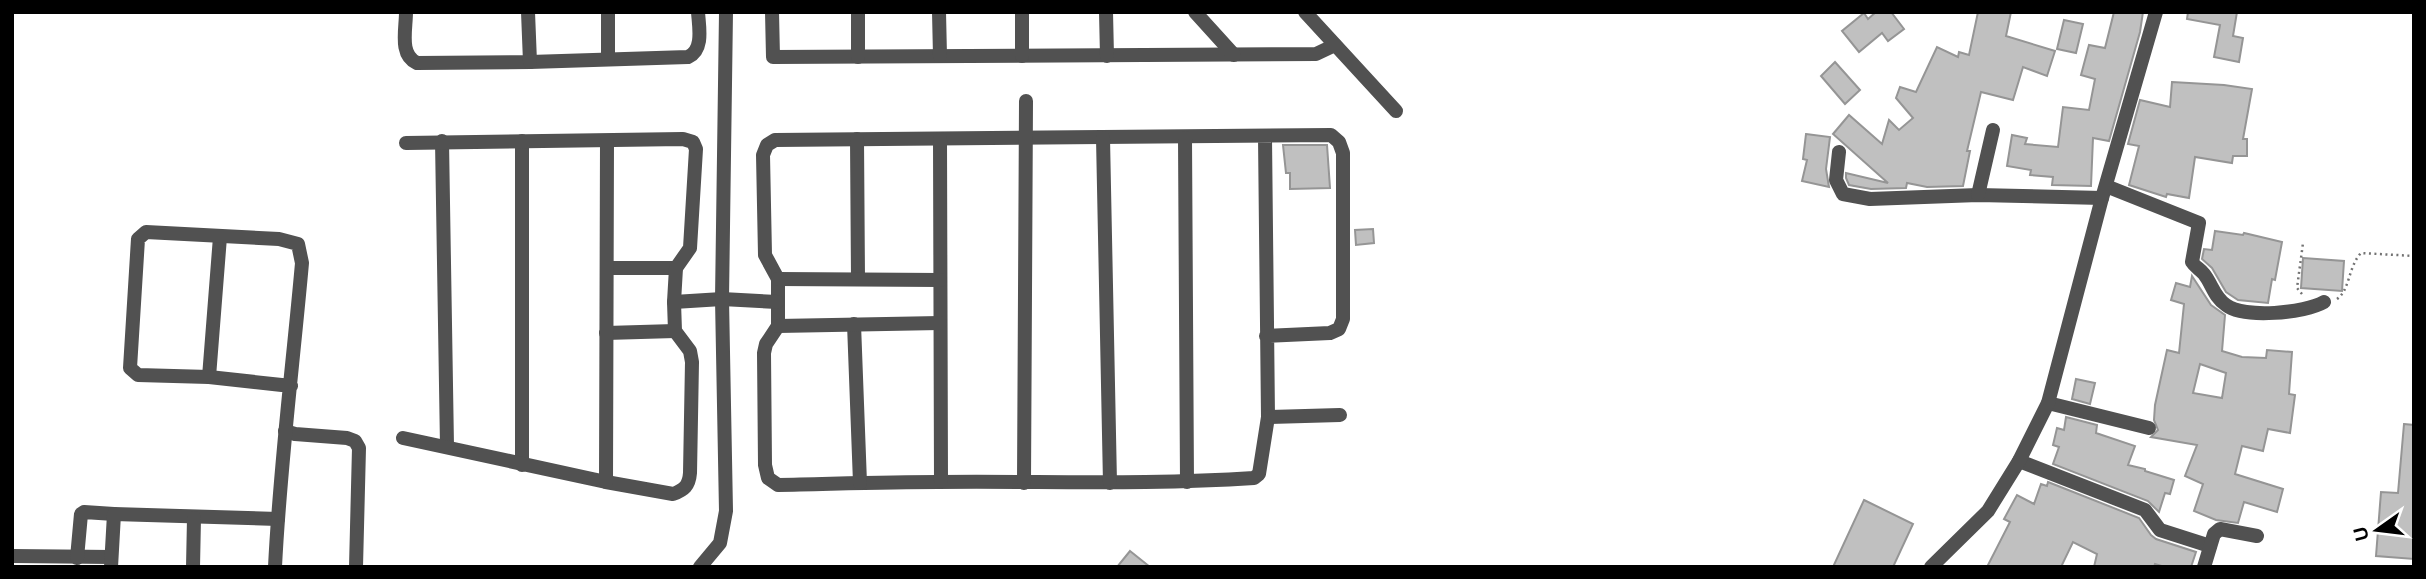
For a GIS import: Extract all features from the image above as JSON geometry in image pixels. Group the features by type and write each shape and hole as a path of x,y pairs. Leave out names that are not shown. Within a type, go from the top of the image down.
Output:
{"street":[{"path":"406,12 405,53 410,60 417,63 688,57 695,54 699,46 698,12"},
{"path":"528,12 530,62"},
{"path":"608,12 608,59"},
{"path":"700,567 720,543 726,511 722,299 726,12"},
{"path":"772,12 773,57 1316,54 1335,45"},
{"path":"858,12 858,57"},
{"path":"939,12 940,57"},
{"path":"1022,12 1022,56"},
{"path":"1106,12 1107,55"},
{"path":"1195,12 1234,55"},
{"path":"1305,12 1396,111"},
{"path":"1931,567 1988,511 2019,461 2048,403 2104,192 2156,12"},
{"path":"1024,483 1026,101"},
{"path":"1978,195 1993,130"},
{"path":"1265,137 1266,336 1268,417 1259,474 1254,478 1187,482 941,481 778,485 768,478 765,465 764,353 766,344 778,326 778,279 765,255 763,155 767,145 775,140 1331,135 1339,142 1343,153 1343,319 1339,329 1330,332 1266,336"},
{"path":"1103,138 1110,483"},
{"path":"1185,138 1187,482"},
{"path":"404,438 606,482 673,494 683,491 689,482 692,362 690,351 676,331 674,302 676,268 690,248 696,149 693,142 683,139 406,143"},
{"path":"857,139 858,279"},
{"path":"940,139 941,481"},
{"path":"442,141 447,446"},
{"path":"522,141 522,465"},
{"path":"606,482 607,141"},
{"path":"1839,152 1836,180 1843,194 1870,199 2104,192 2200,223 2192,262 2201,270 2213,292 2225,305 2233,309 2251,313 2299,310 2310,309 2324,302"},
{"path":"275,567 285,430 291,386 302,263 298,244 279,239 146,232 138,239 130,368 138,375 209,377 291,386"},
{"path":"209,377 220,237"},
{"path":"607,268 676,268"},
{"path":"778,279 940,280"},
{"path":"674,302 722,299 777,302"},
{"path":"778,326 940,323"},
{"path":"854,324 860,483"},
{"path":"606,333 676,331"},
{"path":"2048,403 2149,428"},
{"path":"1268,417 1340,415"},
{"path":"285,430 295,434 347,438 355,441 359,448 356,567"},
{"path":"2019,461 2145,510 2160,530 2210,546"},
{"path":"77,558 80,514 84,512 278,519"},
{"path":"12,556 31,562 77,558 111,562 114,514"},
{"path":"193,567 194,517"},
{"path":"2204,567 2214,534 2220,529 2257,537"}],"path":[{"path":"2303,243 2297,288 2302,295 2324,302 2336,300 2343,295 2350,269 2361,253 2414,256"}],"building":[{"path":"1876,12 1891,12 1904,29 1888,41 1882,33 1859,52 1842,31 1864,13 1868,19"},
{"path":"1978,12 2011,12 2006,36 2055,51 2047,76 2023,67 2013,100 1981,92 1967,151 1970,151 1963,186 1927,187 1907,183 1906,188 1871,189 1849,185 1846,173 1888,183 1833,134 1849,115 1882,144 1889,120 1899,130 1913,118 1896,98 1900,87 1916,92 1937,47 1958,57 1959,52 1969,55"},
{"path":"2114,12 2143,12 2140,32 2109,141 2093,138 2091,186 2052,185 2053,177 2030,175 2031,170 2007,166 2012,135 2027,138 2025,144 2058,147 2063,107 2089,110 2095,79 2081,75 2089,45 2105,48"},
{"path":"2188,12 2237,12 2233,36 2243,38 2239,62 2214,57 2220,25 2187,19"},
{"path":"2064,20 2083,24 2076,53 2057,49"},
{"path":"1835,62 1860,90 1845,104 1821,76"},
{"path":"2172,82 2252,89 2243,139 2247,139 2247,156 2233,156 2232,163 2195,157 2189,198 2167,194 2166,197 2129,185 2139,146 2128,144 2140,100 2170,107"},
{"path":"1806,134 1830,137 1826,169 1829,187 1802,181 1807,160 1803,159"},
{"path":"1283,145 1327,145 1330,188 1290,189 1290,173 1286,173"},
{"path":"1373,229 1374,243 1356,245 1355,230"},
{"path":"2215,231 2244,233 2282,242 2268,303 2238,300 2226,292 2212,268 2202,259 2204,249 2212,250"},
{"path":"2303,258 2344,261 2342,291 2301,288"},
{"path":"2192,276 2211,305 2225,315 2222,351 2242,357 2266,358 2267,350 2292,352 2289,394 2295,395 2290,433 2268,429 2263,451 2242,446 2235,474 2283,489 2277,512 2244,502 2238,523 2216,520 2194,511 2203,484 2185,476 2197,445 2151,437 2158,430 2154,420 2155,405 2167,350 2179,353 2184,304 2171,300 2176,283 2190,287","holes":["2200,364 2226,373 2222,398 2193,393"]},
{"path":"2076,379 2095,383 2090,404 2072,399"},
{"path":"2066,417 2097,425 2096,433 2135,446 2128,465 2174,480 2170,494 2165,493 2159,512 2148,501 2053,464 2059,447 2053,445 2057,428 2064,430"},
{"path":"2404,424 2414,425 2414,559 2376,556 2381,492 2398,493"},
{"path":"2048,482 2139,518 2156,539 2196,552 2191,567 2165,567 2155,564 2154,567 2094,567 2097,554 2073,542 2061,567 1987,567 2010,522 2004,519 2017,495 2034,504 2041,484 2047,486"},
{"path":"1864,500 1913,524 1893,567 1833,567"},
{"path":"1130,551 1150,567 1117,567"}]}
